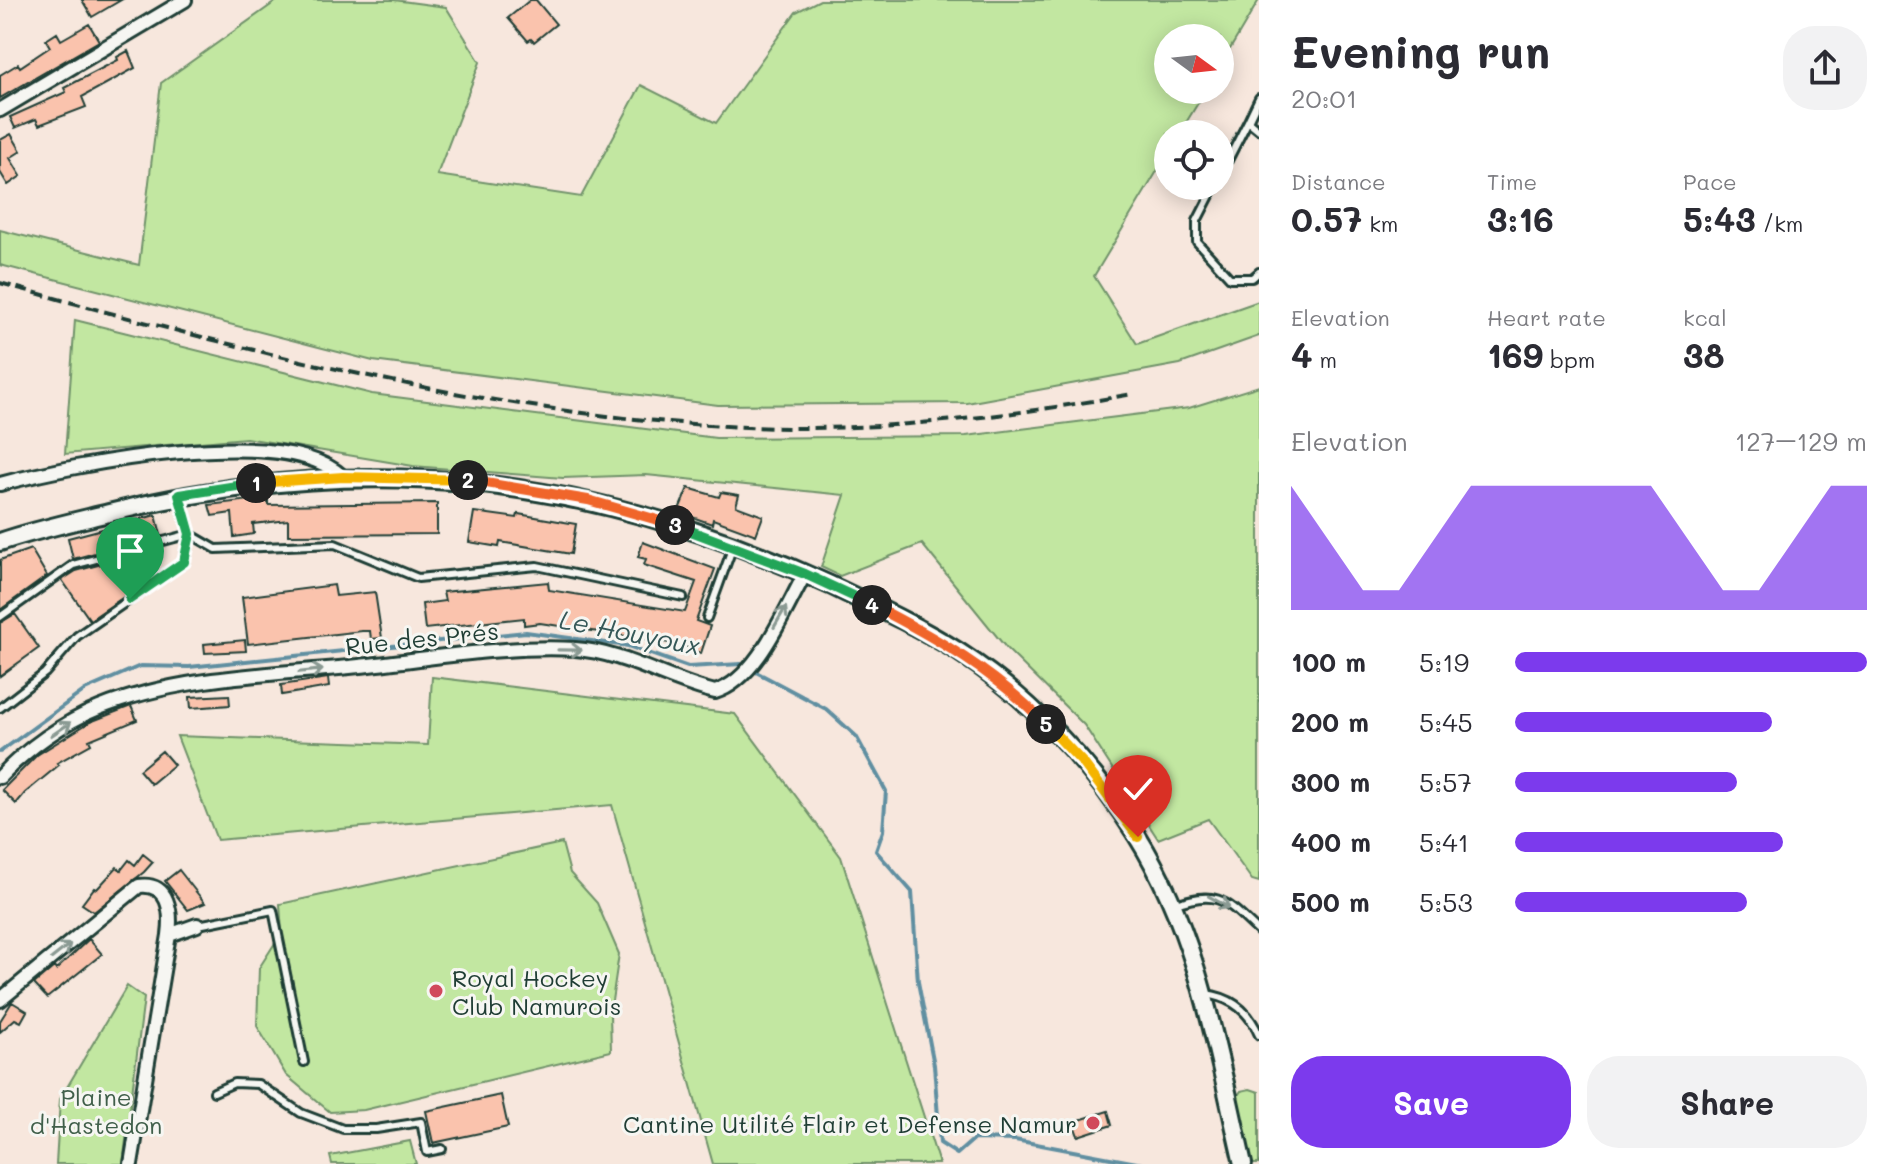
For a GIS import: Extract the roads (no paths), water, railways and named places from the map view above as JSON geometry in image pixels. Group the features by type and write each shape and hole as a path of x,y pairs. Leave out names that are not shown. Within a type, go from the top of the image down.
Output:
{"main road":[{"path":"0,542 179,495 256,483 343,477 442,478 527,488 618,507 733,545 805,574 917,628 997,678 1084,764 1138,837 1173,905 1203,994 1243,1164"}],"street":[{"path":"0,110 185,0"},
{"path":"0,484 47,472 205,449 302,457 326,464 343,477"},
{"name":"Rue des Prés","path":"0,777 28,751 98,708 191,683 494,652 576,649 611,655 715,692 741,679 805,574"},
{"path":"0,1000 139,886 153,886 167,899 172,912 169,935 131,1164"},
{"path":"169,935 197,925"}],"lane":[{"path":"1234,148 1259,98"},
{"path":"1248,121 1259,130"},
{"path":"1208,200 1197,221 1197,242 1230,278 1252,278 1259,272"},
{"path":"0,708 45,673 77,636 184,562 190,534 179,495"},
{"path":"0,617 73,565 190,534 216,549 335,544 418,578 537,566 683,597"},
{"path":"707,618 733,545"},
{"path":"1173,905 1205,895 1219,899 1259,932"},
{"path":"197,925 273,910 304,1062"},
{"path":"1203,994 1221,996 1235,1004 1252,1019 1259,1035"},
{"path":"214,1092 234,1083 258,1084 301,1113 343,1129 376,1129 421,1122 427,1152 442,1149"}],"waterway":[{"name":"Le Houyoux","path":"0,752 85,690 140,666 189,667 526,632 628,646 688,667 741,664 826,709 856,736 886,791 883,831 876,851 912,892 918,982 934,1065 940,1143 957,1154 974,1139 1015,1140 1142,1164"}],"railway":[{"path":"0,283 193,335 391,381 590,414 690,424 789,428 876,426 1004,414 1132,394"}],"place":[{"name":"Royal Hockey Club Namurois","path":"436,991"},
{"name":"Cantine Utilité Flair et Defense Namur","path":"1093,1123"}],"park label":[{"name":"Plaine d'Hastedon","path":"96,1110"}]}
